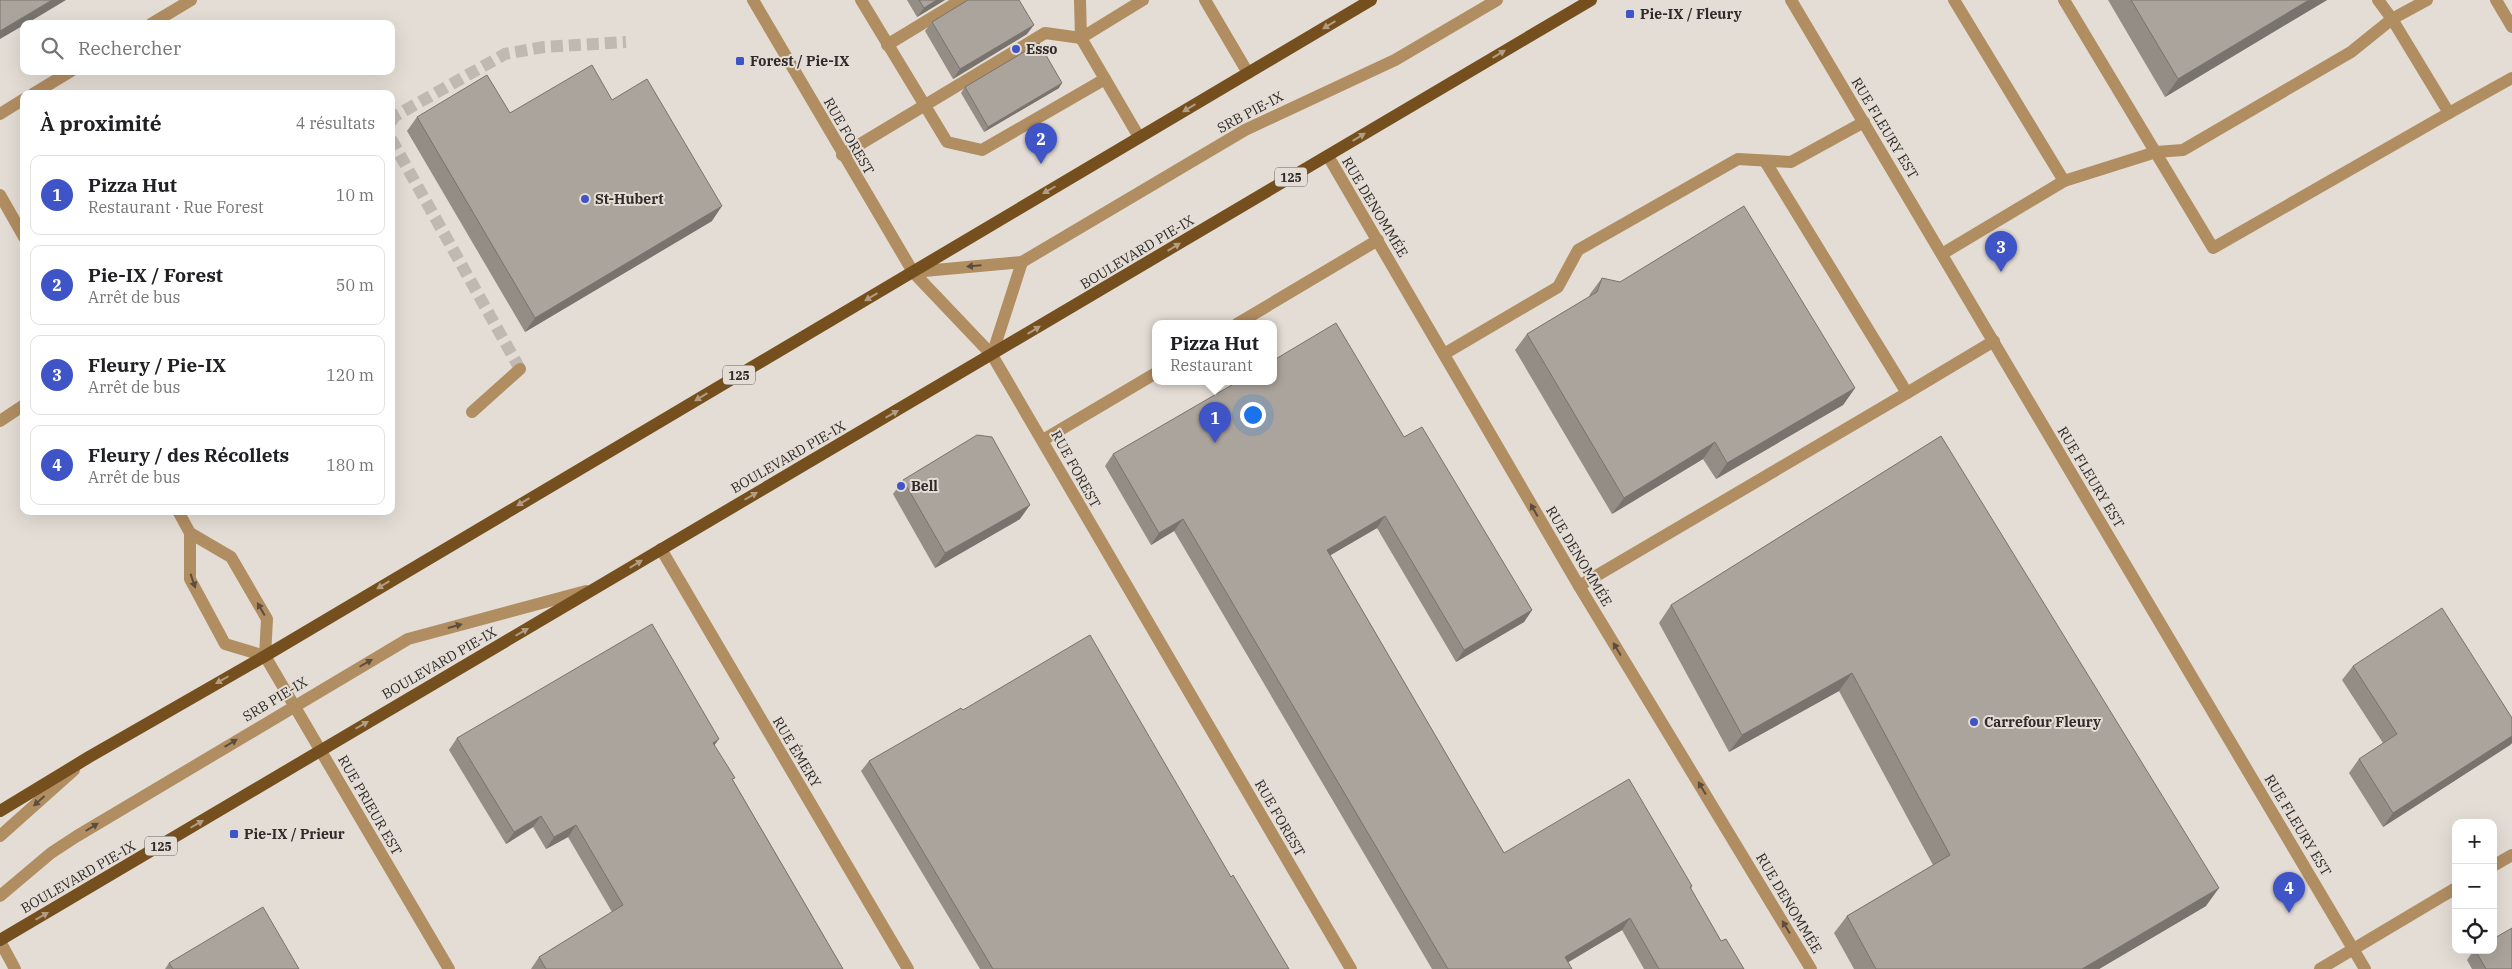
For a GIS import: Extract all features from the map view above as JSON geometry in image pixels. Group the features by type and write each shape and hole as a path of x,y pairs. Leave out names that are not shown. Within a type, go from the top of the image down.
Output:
{"main road":[{"name":"125","path":"0,811 89,757 265,656 1371,0"},
{"name":"BOULEVARD PIE-IX","path":"0,940 254,791 320,749 992,355 1591,0"}],"street":[{"path":"158,20 191,0"},
{"name":"RUE FOREST","path":"753,0 842,155 913,272 992,355 1351,969"},
{"path":"861,0 924,107 947,142 982,150 1106,79"},
{"path":"887,45 961,0"},
{"path":"1080,0 1081,38 1139,137"},
{"path":"842,155 1045,33 1081,38 1143,0"},
{"path":"1206,0 1248,73"},
{"name":"SRB PIE-IX","path":"913,272 1022,262 1245,130 1395,60 1497,0"},
{"name":"RUE FLEURY EST","path":"1791,0 2365,969"},
{"path":"1954,0 2064,181"},
{"path":"2064,0 2213,248 2512,78"},
{"path":"2378,0 2392,19 2449,113"},
{"path":"1942,254 2064,181 2156,152 2183,150 2351,52 2392,19 2427,0"},
{"path":"2496,0 2512,27"},
{"path":"40,90 64,75"},
{"path":"0,114 20,102"},
{"path":"1444,354 1558,287 1578,250 1738,159 1791,162 1864,122"},
{"name":"RUE DENOMMÉE","path":"1328,156 1579,586 1811,969"},
{"path":"1765,161 1908,393"},
{"path":"0,195 20,230"},
{"path":"1245,320 1378,240"},
{"path":"992,355 1022,262"},
{"path":"1579,586 1994,341"},
{"path":"472,412 520,369"},
{"path":"1043,440 1152,375"},
{"path":"0,421 20,408"},
{"path":"180,515 190,533 190,579 225,644 265,656 266,619 231,557 190,533"},
{"name":"RUE ÉMERY","path":"661,549 908,969"},
{"name":"SRB PIE-IX","path":"0,896 57,849 408,639 594,589"},
{"name":"RUE PRIEUR EST","path":"265,656 449,969"},
{"path":"0,836 89,757"},
{"path":"2496,864 2512,855"},
{"path":"2320,969 2452,890"},
{"path":"0,940 14,969"}],"building":[{"path":"0,0 52,0 0,31"},
{"path":"919,0 937,0 924,8"},
{"path":"968,0 1019,0 1034,25 960,69 932,22"},
{"path":"2131,0 2309,0 2178,79"},
{"path":"1039,43 1062,83 988,127 965,87"},
{"path":"592,65 612,100 647,79 722,206 535,318 417,117 487,75 510,113"},
{"path":"1744,206 1855,388 1727,463 1715,442 1624,498 1527,334 1597,292 1602,278 1620,282"},
{"path":"1336,323 1404,437 1422,427 1532,610 1464,650 1385,516 1327,550 1504,853 1629,779 1692,886 1690,887 1721,941 1726,939 1744,969 1659,969 1630,918 1565,957 1572,969 1448,969 1183,519 1159,533 1113,454 1232,385 1277,385 1277,358"},
{"path":"977,435 992,437 1030,505 945,553 903,480"},
{"name":"Carrefour Fleury","path":"1941,436 2219,888 2082,969 1876,969 1847,916 1950,855 1852,673 1742,735 1671,605"},
{"path":"2442,608 2512,718 2512,736 2393,813 2359,759 2397,734 2353,666"},
{"path":"652,624 719,739 713,743 735,778 732,779 843,969 546,969 539,957 623,905 576,825 554,837 541,816 514,832 457,738"},
{"path":"1090,635 1231,877 1233,875 1289,969 993,969 869,761 961,708 963,710"},
{"path":"263,907 299,969 173,969 169,963"},
{"path":"2512,928 2512,969 2486,969 2477,954 2497,954 2497,937"}],"tunnel":[{"path":"395,116 505,54 544,47 626,42"},
{"path":"395,146 520,369"}],"place":[{"name":"Pie-IX / Fleury","path":"1630,14"},
{"name":"Esso","path":"1016,49"},
{"name":"Forest / Pie-IX","path":"740,61"},
{"name":"Pie-IX / Forest","path":"1041,164"},
{"name":"St-Hubert","path":"585,199"},
{"name":"Fleury / Pie-IX","path":"2001,272"},
{"name":"Pizza Hut","path":"1215,443"},
{"name":"Bell","path":"901,486"},
{"name":"Carrefour Fleury","path":"1974,722"},
{"name":"Pie-IX / Prieur","path":"234,834"},
{"name":"Fleury / des Récollets","path":"2289,913"}]}
